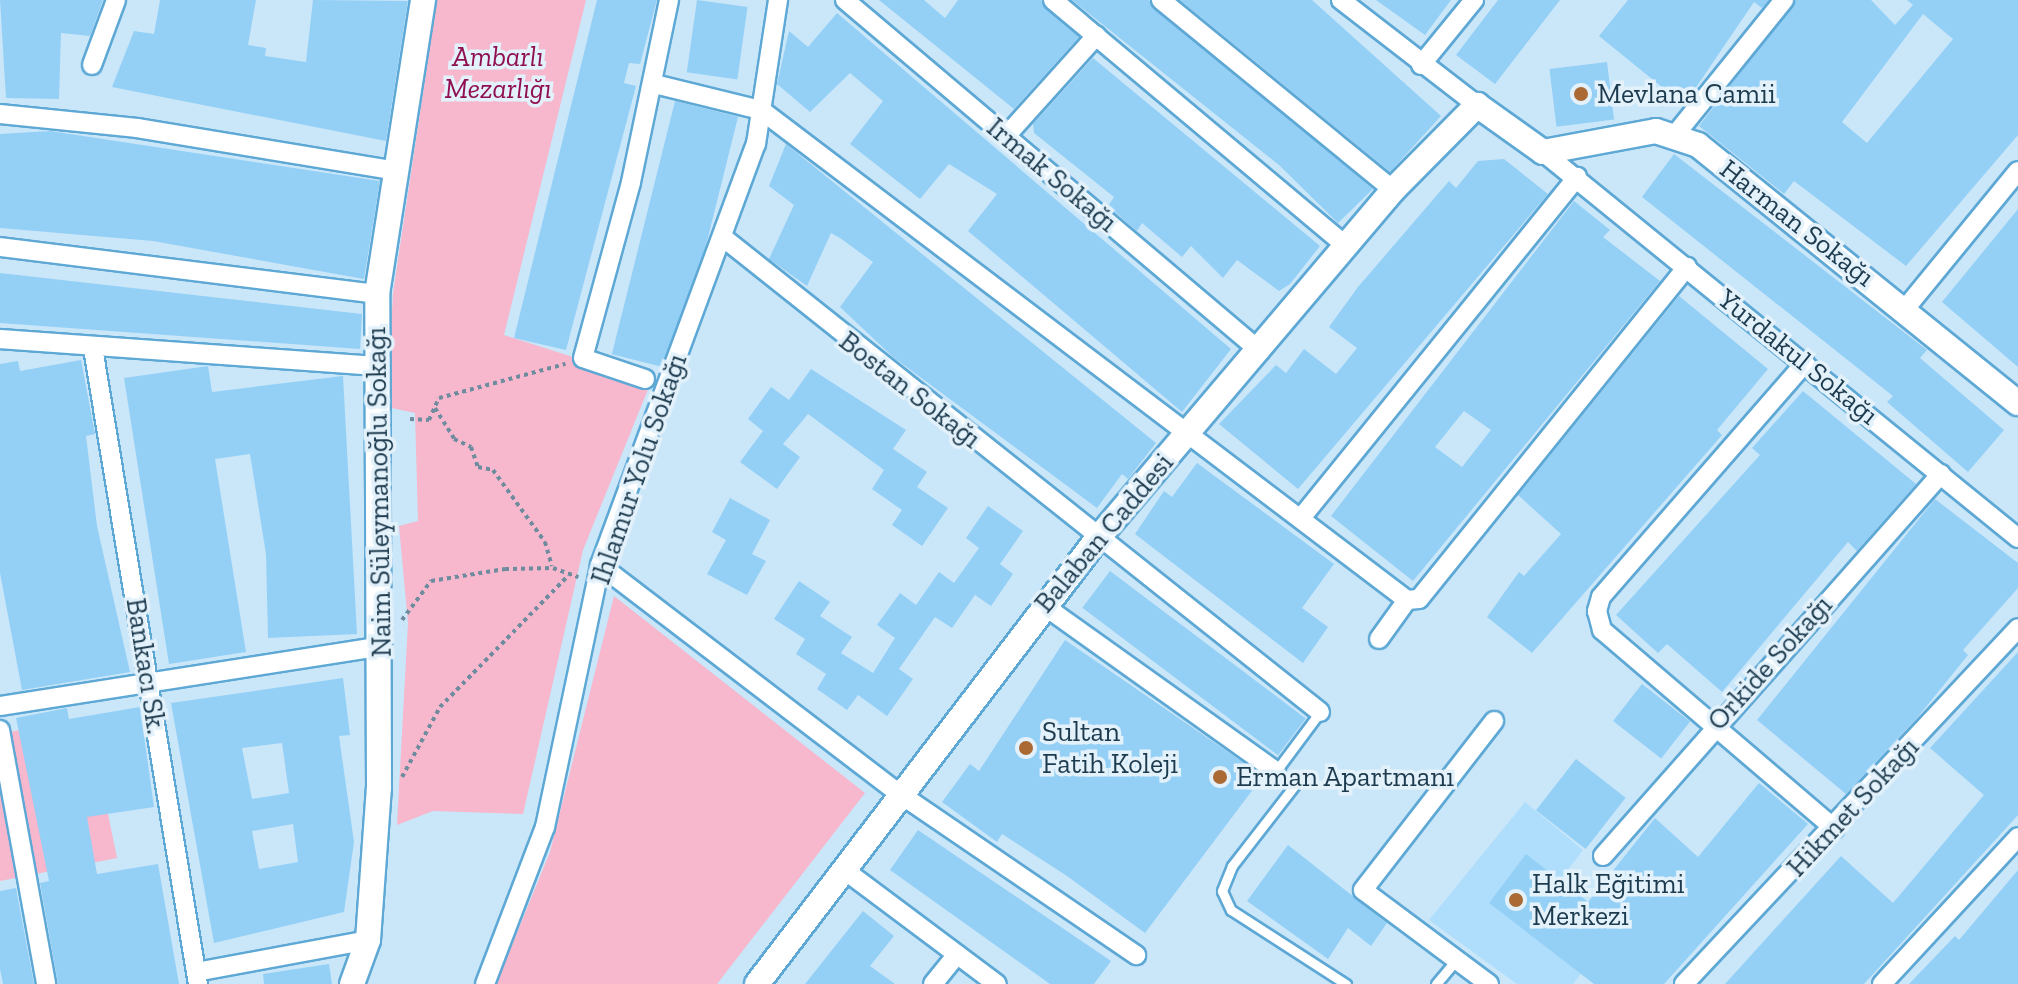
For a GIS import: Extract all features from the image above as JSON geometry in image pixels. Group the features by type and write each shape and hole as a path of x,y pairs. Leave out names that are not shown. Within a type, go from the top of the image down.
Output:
{"street":[{"path":"92,65 116,0"},
{"name":"Naim Süleymanoğlu Sokağı","path":"352,984 368,940 379,788 381,635 377,294 423,0"},
{"path":"645,379 583,358 654,84 669,0"},
{"name":"Ihlamur Yolu Sokağı","path":"485,984 545,827 599,571 663,385 725,239 761,110 778,0"},
{"name":"Irmak Sokağı","path":"845,0 1260,351"},
{"path":"1053,0 1346,246"},
{"path":"1161,0 1393,190"},
{"path":"1301,518 1577,177 1421,65 1341,0"},
{"path":"1421,65 1474,0"},
{"path":"1675,135 1784,0"},
{"path":"1006,136 1096,36"},
{"path":"654,84 761,110 1185,435 1301,518 1407,600 1419,599 1687,267"},
{"name":"Balaban Caddesi","path":"757,984 1043,605 1393,190 1477,105"},
{"path":"0,114 137,128 396,171"},
{"name":"Harman Sokağı","path":"1543,152 1627,134 1675,135 1698,145 2018,403"},
{"path":"1905,309 2018,171"},
{"name":"Yurdakul Sokağı","path":"1577,177 2018,538"},
{"name":"Bostan Sokağı","path":"725,239 1320,712"},
{"path":"0,247 377,294"},
{"path":"0,339 378,366"},
{"name":"Bankacı Sk.","path":"93,348 197,978"},
{"path":"1805,363 1601,597 1597,611 1602,630 1717,722 1835,829"},
{"name":"Orkide Sokağı","path":"1603,856 1717,722 1941,474"},
{"path":"599,571 900,794 1136,955"},
{"path":"1379,639 1407,600"},
{"path":"1043,605 1276,771"},
{"name":"Hikmet Sokağı","path":"1684,984 1835,829 2018,628"},
{"path":"0,706 150,684 381,635"},
{"path":"1489,984 1363,890 1494,721"},
{"path":"0,730 46,984"},
{"path":"1882,984 2015,847"},
{"path":"843,869 997,984"},
{"path":"197,978 368,940"},
{"path":"933,984 957,954"}],"lane":[{"path":"1276,771 1320,712"},
{"path":"1301,777 1232,866 1222,891 1231,910 1346,984"},
{"path":"1436,984 1456,960"}],"path":[{"path":"410,419 429,420 435,408 455,392 486,391 583,358"},
{"path":"435,408 454,439 471,447 478,467 493,470 545,542 553,568"},
{"path":"381,635 401,622 431,581 553,568 567,577"},
{"path":"379,788 392,788 440,707 567,577 599,571"}],"shaded area":[{"name":"Halk Eğitimi Merkezi","path":"1525,802 1583,850 1560,880 1619,925 1573,984 1517,984 1429,920"}],"green space":[{"name":"Ambarlı Mezarlığı","path":"437,0 586,0 504,335 651,382 583,550 523,814 433,811 397,825 408,623 399,526 418,521 415,413 387,407 393,293"},
{"path":"614,596 865,793 717,984 496,984 550,852"},
{"path":"88,716 117,858 0,881 0,734"}],"building":[{"path":"0,0 103,0 90,36 61,33 59,99 6,98"},
{"path":"160,0 256,0 248,45 266,48 265,56 306,62 313,0 408,1 386,141 112,87 134,31 154,34"},
{"path":"597,0 657,0 640,64 629,63 624,83 636,86 566,350 514,338"},
{"path":"697,0 748,7 737,79 687,72"},
{"path":"879,0 924,0 945,18 958,0 1041,0 1079,37 1014,109"},
{"path":"1072,0 1149,0 1373,189 1338,223 1279,165"},
{"path":"1180,0 1312,0 1441,116 1390,172"},
{"path":"1376,0 1451,0 1425,35"},
{"path":"1498,0 1560,0 1495,84 1456,55"},
{"path":"1628,0 1769,0 1762,8 1754,2 1684,105 1599,36"},
{"path":"1796,0 1871,0 1895,25 1913,5 1907,0 2018,0 2018,135 1906,266 1794,181 1784,194 1699,126","holes":["1923,14 1953,39 1867,143 1842,122"]},
{"path":"837,13 1231,349 1182,412 968,231 997,194 949,164 920,199 850,144 883,101 850,73 810,112 777,84 789,31 808,47"},
{"path":"1093,58 1320,246 1290,284 1279,291 1237,260 1223,278 1191,246 1182,257 1142,223 1137,231 1108,206 1114,197 1034,133 1033,124"},
{"name":"Mevlana Camii","path":"1607,62 1614,120 1557,127 1549,69"},
{"path":"675,101 738,117 675,370 612,354"},
{"path":"50,131 380,181 364,279 153,241 0,228 0,134"},
{"path":"786,144 1156,443 1128,479 1122,474 1097,508 893,357 840,307 873,262 831,233 807,286 769,259 794,205 769,186"},
{"path":"1674,154 1927,350 1920,358 2004,430 1968,472 1887,402 1893,396 1642,197"},
{"path":"1504,159 1548,194 1298,489 1219,424 1276,365 1286,373 1304,349 1336,374 1357,348 1329,327 1358,287 1449,181 1456,188 1478,161"},
{"path":"1574,201 1610,230 1603,237 1660,281 1413,581 1331,516","holes":["1464,411 1491,430 1462,467 1435,447"]},
{"path":"2018,209 2018,367 1942,302"},
{"path":"0,273 362,314 360,349 0,323"},
{"path":"1679,296 1768,369 1717,430 1722,435 1532,653 1487,617 1519,572 1524,576 1561,534 1518,495"},
{"path":"81,360 95,434 86,436 97,526 130,672 22,690 0,573 0,364 18,361 20,371"},
{"path":"208,366 212,392 343,376 357,634 268,638 266,554 250,454 215,459 246,652 169,664 124,378"},
{"path":"811,369 906,430 893,449 927,472 917,487 948,508 922,546 892,525 902,510 872,489 884,470 808,414 783,444 800,457 777,489 740,462 763,431 748,419 771,387 789,400"},
{"path":"1803,391 1916,484 1857,551 1848,542 1722,692 1667,644 1658,653 1616,615 1760,455 1752,448"},
{"path":"1197,463 1334,564 1302,608 1328,627 1303,663 1135,534 1164,491 1172,497"},
{"path":"730,498 770,520 752,554 766,561 747,595 707,574 726,540 712,532"},
{"path":"1935,499 2018,563 2018,588 1963,650 1968,655 1917,718 1846,794 1757,720"},
{"path":"988,506 1023,531 1000,564 1013,574 991,606 975,595 952,628 935,617 899,669 913,679 887,716 858,695 847,710 817,689 826,674 796,654 805,639 774,619 799,581 830,602 820,616 852,637 841,653 873,673 895,638 877,625 900,593 916,605 939,572 954,583 979,548 966,538"},
{"path":"1110,571 1306,718 1278,755 1082,608"},
{"path":"1065,640 1263,776 1145,933 1067,876 1002,834 997,842 942,802 970,764 979,771"},
{"path":"2018,652 2018,815 1864,984 1725,984 1841,856 1893,903 1984,795 1930,748"},
{"path":"343,678 350,735 339,736 354,842 344,912 214,943 171,703","holes":["282,743 289,793 252,799 242,748","293,824 298,862 259,869 252,831"]},
{"path":"1642,684 1690,722 1661,759 1613,721"},
{"path":"140,707 154,807 87,817 97,874 158,864 179,984 58,984 40,883 49,881 16,718 67,708 69,719"},
{"path":"1576,759 1626,798 1586,849 1536,810"},
{"path":"1759,783 1808,824 1664,984 1594,984 1489,903 1526,854 1588,902 1655,818 1698,857"},
{"path":"918,830 1111,961 1094,984 1050,984 890,870"},
{"path":"1288,845 1387,923 1371,946 1348,928 1328,959 1247,901"},
{"path":"2018,870 2018,984 1909,984 1955,936 1959,940"},
{"path":"16,888 34,984 3,984 0,969 0,891"},
{"path":"863,911 894,936 870,966 895,984 805,984"},
{"path":"329,964 332,984 264,984 263,974"}],"place":[{"name":"Mevlana Camii","path":"1581,94"},
{"name":"Sultan Fatih Koleji","path":"1026,748"},
{"name":"Erman Apartmanı","path":"1220,777"},
{"name":"Halk Eğitimi Merkezi","path":"1516,900"}]}
